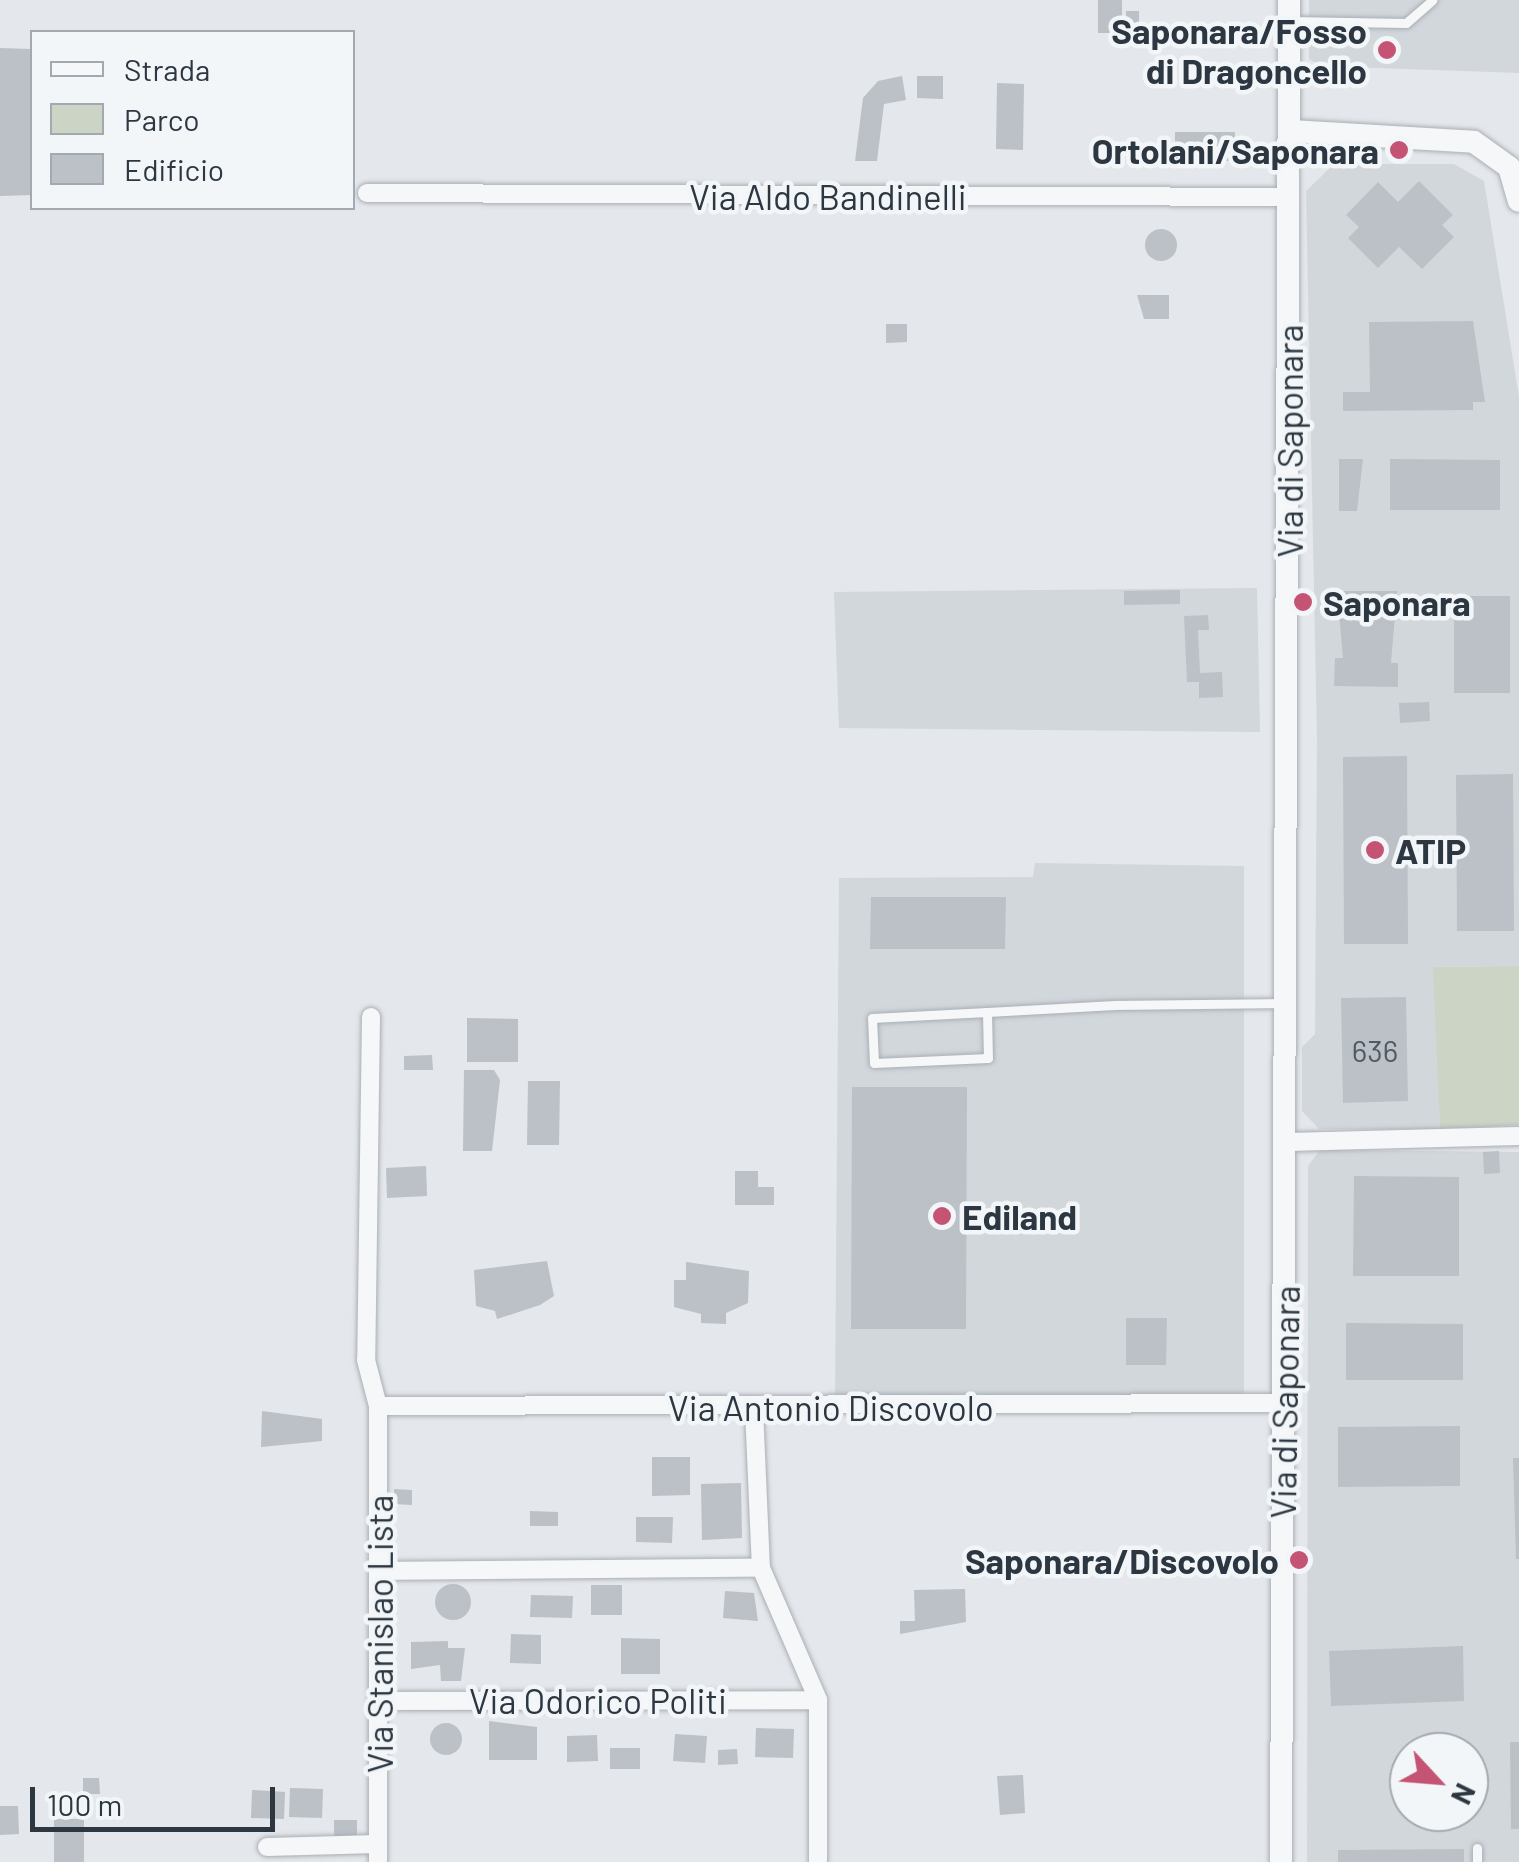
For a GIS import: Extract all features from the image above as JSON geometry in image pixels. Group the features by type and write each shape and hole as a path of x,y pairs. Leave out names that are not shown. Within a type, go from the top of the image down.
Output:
{"street":[{"name":"Via di Saponara","path":"1281,1862 1287,1142 1275,1003 1290,198 1289,10"},
{"path":"1290,131 1474,142 1508,168 1519,201"},
{"name":"Via Aldo Bandinelli","path":"367,193 1290,198"},
{"name":"Via Stanislao Lista","path":"371,1016 366,1360 378,1406 378,1853"},
{"path":"1287,1142 1519,1136"},
{"name":"Via Antonio Discovolo","path":"378,1406 1283,1404"},
{"path":"754,1408 761,1568 818,1700 818,1862"},
{"path":"380,1571 761,1568"},
{"name":"Via Odorico Politi","path":"378,1701 818,1700"},
{"path":"268,1847 378,1853"}],"lane":[{"path":"1289,10 1406,23 1432,0"},
{"path":"987,1012 988,1058 874,1063 872,1018 987,1012 1275,1003"},
{"path":"1476,1848 1476,1862"}],"shaded area":[{"path":"1309,0 1519,0 1519,73 1321,66 1309,59"},
{"path":"1334,164 1454,164 1484,181 1519,397 1519,966 1434,967 1440,1129 1319,1129 1302,1111 1302,1047 1315,1034 1317,739 1306,191"},
{"path":"1257,588 1260,732 839,728 834,592"},
{"path":"1035,863 1244,866 1244,1397 835,1401 839,878 1033,877"},
{"path":"1320,1150 1519,1152 1519,1862 1307,1862 1308,1166"}],"green space":[{"path":"1519,966 1519,1125 1440,1129 1433,967"}],"building":[{"path":"1098,0 1122,0 1122,26 1114,33 1098,33"},
{"path":"1126,11 1139,11 1139,32 1126,31"},
{"path":"0,48 30,49 30,195 0,196"},
{"path":"902,76 906,100 884,104 877,161 855,161 863,98 878,81"},
{"path":"917,76 943,76 943,99 917,98"},
{"path":"997,83 1024,84 1023,150 996,149"},
{"path":"1175,132 1235,132 1235,161 1175,161"},
{"path":"1419,181 1453,215 1442,225 1454,237 1422,269 1399,247 1378,268 1348,238 1359,227 1346,215 1378,182 1398,202"},
{"path":"1161,229 1173,233 1177,245 1173,257 1161,261 1149,257 1145,245 1149,233"},
{"path":"1137,295 1169,295 1169,319 1144,319"},
{"path":"1473,321 1485,402 1473,402 1473,410 1343,411 1343,392 1370,392 1369,322"},
{"path":"886,324 907,324 907,342 886,343"},
{"path":"1339,459 1363,459 1357,511 1339,511"},
{"path":"1390,459 1500,460 1500,510 1390,510"},
{"path":"1180,590 1180,604 1124,605 1124,591"},
{"path":"1337,591 1397,591 1391,663 1398,663 1398,687 1334,686 1335,658 1343,658"},
{"path":"1454,596 1510,596 1510,693 1454,693"},
{"path":"1208,615 1209,630 1198,630 1200,673 1222,672 1223,697 1199,698 1199,682 1187,682 1184,616"},
{"path":"1429,702 1430,721 1400,723 1399,703"},
{"name":"ATIP","path":"1407,756 1408,944 1344,944 1343,757"},
{"path":"1513,774 1514,931 1457,931 1456,775"},
{"path":"871,897 1006,897 1005,949 870,949"},
{"path":"1406,997 1408,1101 1343,1103 1341,998"},
{"path":"467,1018 518,1019 518,1062 467,1062"},
{"path":"432,1055 433,1070 404,1070 404,1056"},
{"path":"464,1070 494,1070 500,1080 492,1151 463,1151"},
{"path":"528,1081 560,1081 559,1145 527,1145"},
{"path":"852,1087 967,1087 966,1329 851,1329"},
{"path":"1499,1151 1500,1173 1484,1174 1483,1152"},
{"path":"426,1166 427,1196 387,1198 386,1168"},
{"path":"735,1171 758,1171 758,1187 774,1187 774,1205 735,1205"},
{"path":"1354,1176 1459,1177 1459,1276 1353,1276"},
{"path":"547,1261 554,1296 540,1305 497,1319 495,1311 476,1306 474,1270"},
{"path":"686,1262 749,1271 748,1303 726,1313 726,1324 701,1323 701,1314 674,1307 674,1280 686,1280"},
{"path":"1126,1318 1167,1318 1166,1365 1126,1365"},
{"path":"1346,1323 1463,1324 1463,1380 1346,1380"},
{"path":"262,1411 322,1419 322,1441 261,1447"},
{"path":"1460,1426 1460,1486 1338,1487 1338,1427"},
{"path":"652,1457 690,1457 690,1495 652,1496"},
{"path":"1513,1458 1519,1458 1519,1559 1516,1559"},
{"path":"741,1483 742,1538 702,1540 701,1484"},
{"path":"394,1489 412,1490 412,1505 394,1504"},
{"path":"530,1511 558,1512 558,1526 530,1526"},
{"path":"636,1517 673,1517 672,1543 636,1542"},
{"path":"453,1584 466,1589 471,1602 466,1615 453,1620 440,1615 435,1602 440,1589"},
{"path":"591,1585 622,1585 622,1615 591,1615"},
{"path":"965,1589 966,1622 900,1634 900,1621 915,1621 914,1590"},
{"path":"725,1591 754,1593 758,1621 723,1618"},
{"path":"531,1595 573,1596 572,1618 530,1617"},
{"path":"511,1634 541,1635 541,1664 510,1663"},
{"path":"621,1638 660,1639 660,1674 621,1674"},
{"path":"448,1641 448,1648 465,1648 461,1681 441,1681 440,1665 411,1669 411,1642"},
{"path":"1463,1646 1464,1701 1331,1706 1329,1651"},
{"path":"489,1721 537,1727 537,1760 489,1760"},
{"path":"446,1723 457,1728 462,1739 457,1750 446,1755 435,1750 430,1739 435,1728"},
{"path":"756,1728 794,1729 793,1758 755,1757"},
{"path":"675,1734 707,1736 705,1763 673,1761"},
{"path":"597,1735 598,1761 567,1762 567,1736"},
{"path":"1510,1742 1519,1742 1519,1829 1511,1829"},
{"path":"610,1748 640,1748 640,1769 610,1769"},
{"path":"737,1749 738,1764 718,1765 718,1750"},
{"path":"1023,1775 1025,1813 1000,1815 997,1776"},
{"path":"83,1778 99,1778 100,1794 83,1794"},
{"path":"290,1788 323,1789 322,1818 289,1817"},
{"path":"252,1790 285,1792 284,1819 251,1818"},
{"path":"0,1806 18,1806 19,1834 0,1835"},
{"path":"54,1819 84,1819 84,1862 54,1862"},
{"path":"334,1820 357,1820 357,1837 334,1837"},
{"path":"1464,1849 1464,1862 1338,1862 1338,1850"}],"place":[{"name":"Saponara/Fosso di Dragoncello","path":"1387,50"},
{"name":"Ortolani/Saponara","path":"1399,150"},
{"name":"Saponara","path":"1303,602"},
{"name":"ATIP","path":"1375,850"},
{"name":"Ediland","path":"942,1216"},
{"name":"Saponara/Discovolo","path":"1299,1560"}]}
